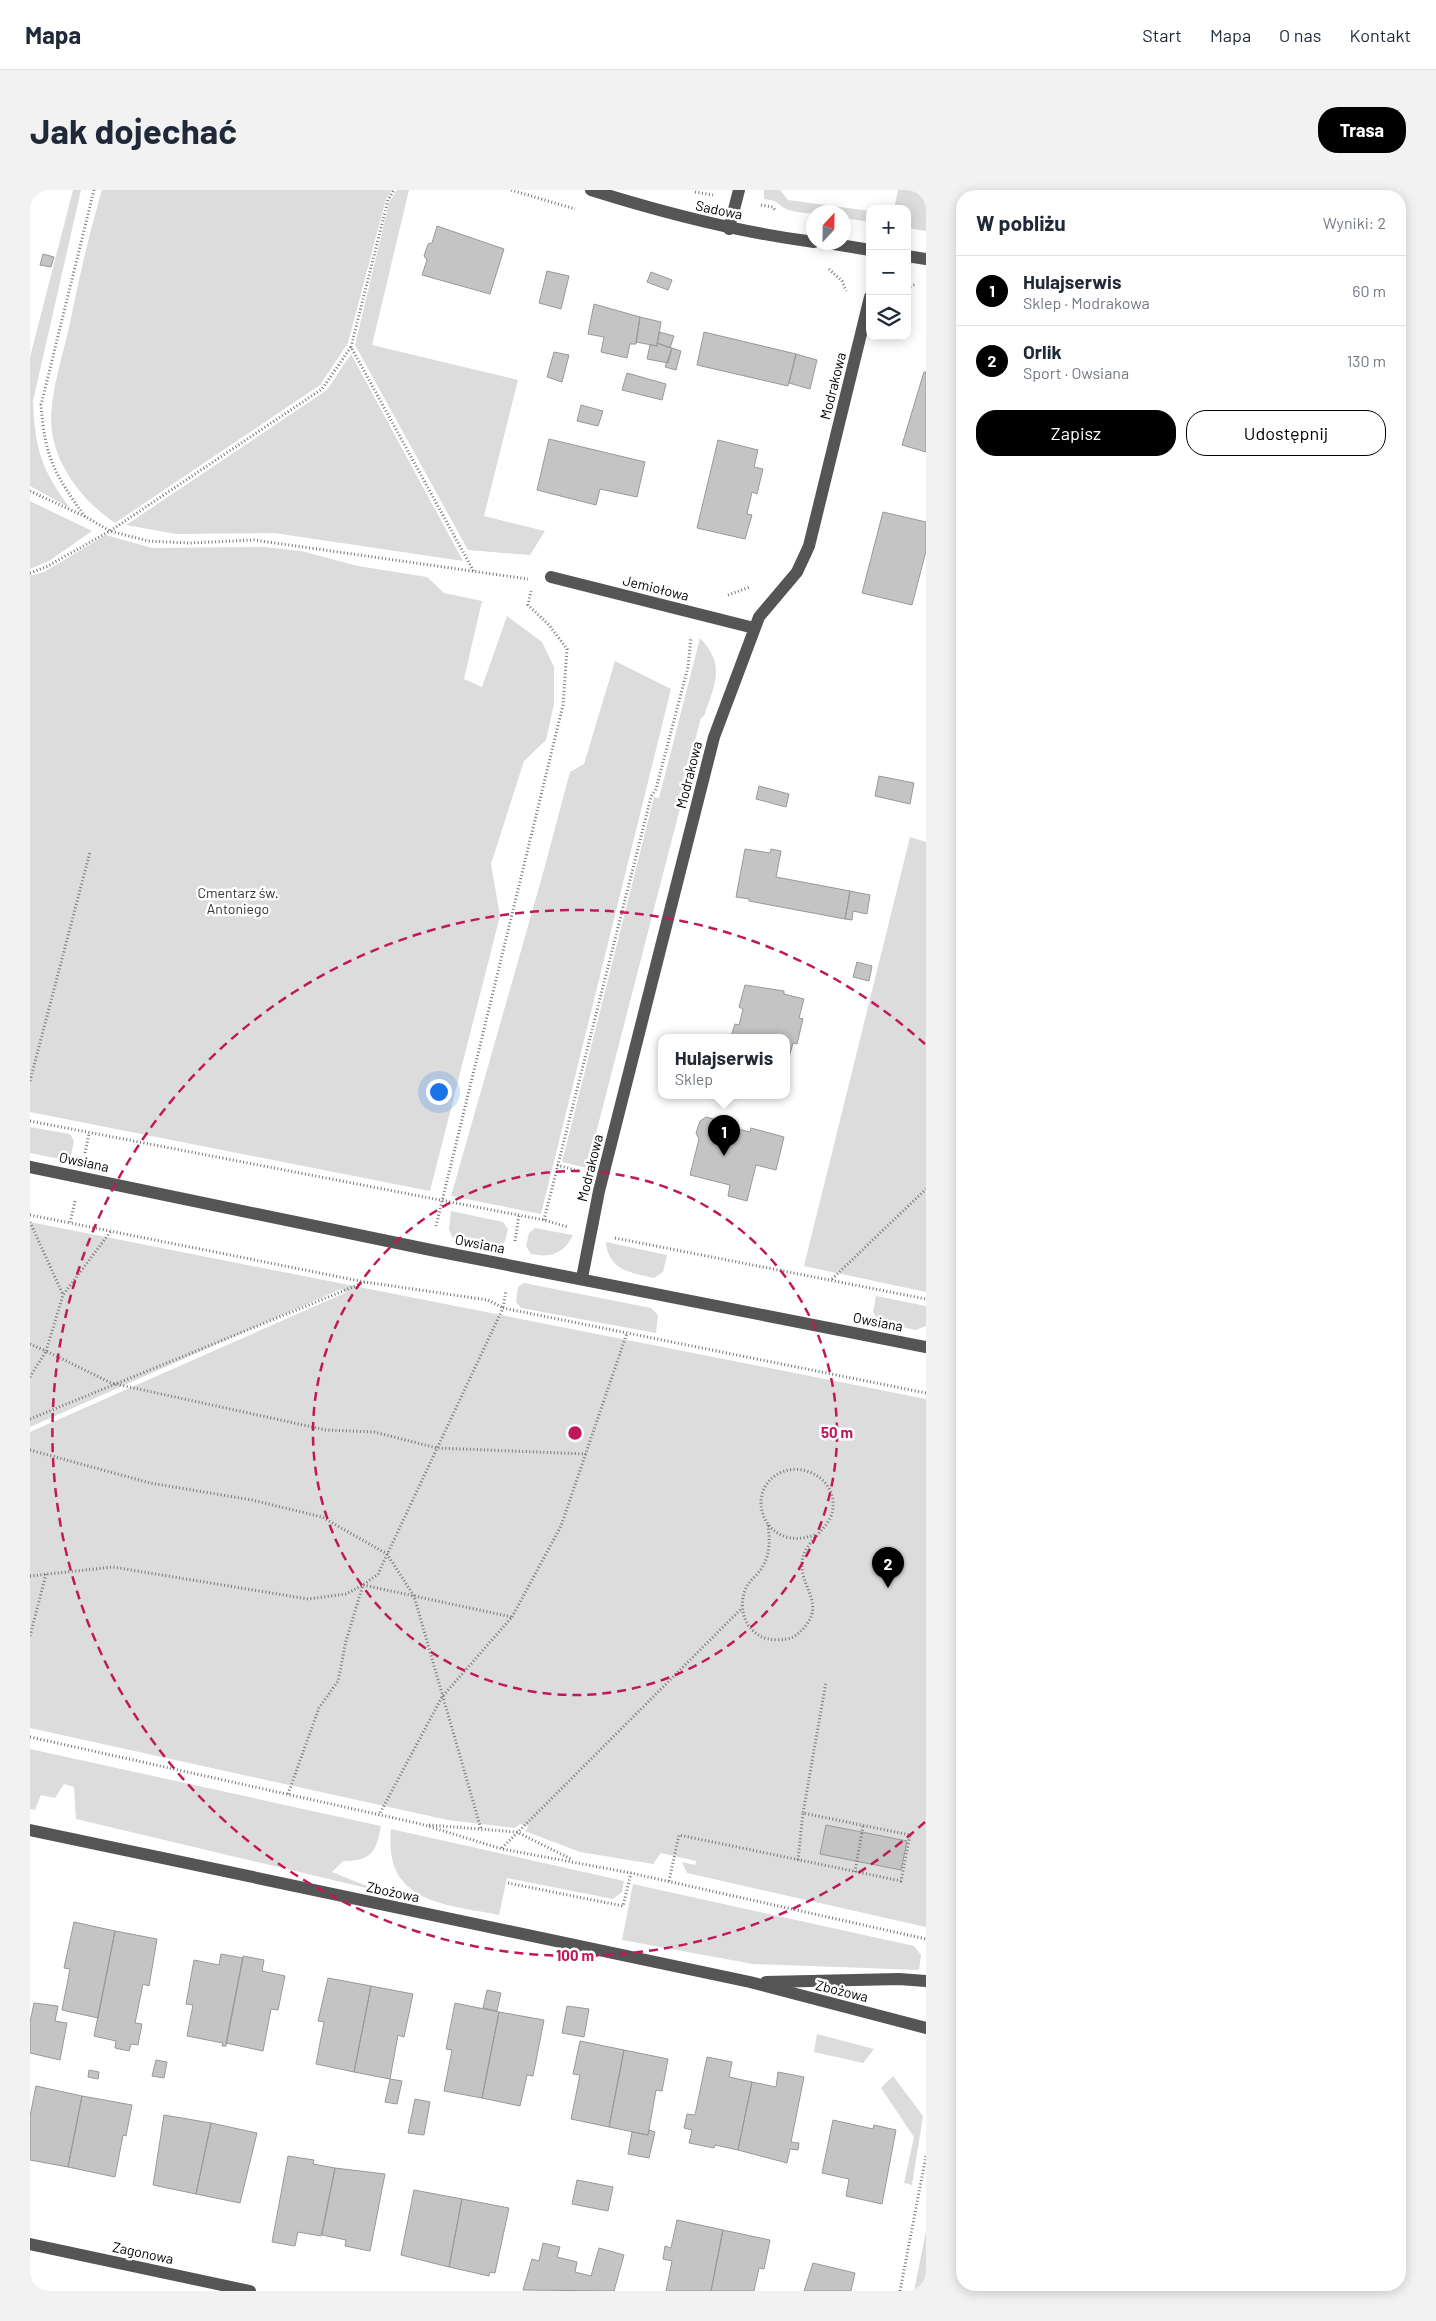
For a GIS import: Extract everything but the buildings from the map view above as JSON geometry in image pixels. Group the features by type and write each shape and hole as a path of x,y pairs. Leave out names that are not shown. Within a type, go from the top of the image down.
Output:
{"street":[{"name":"Sadowa","path":"590,190 730,229 806,241"},
{"path":"730,229 739,190"},
{"path":"851,247 866,249"},
{"path":"911,257 926,259"},
{"name":"Modrakowa","path":"582,1278 599,1191 714,737 754,628 766,607 797,572 809,546 866,314"},
{"name":"Jemiołowa","path":"551,577 754,628"},
{"name":"Owsiana","path":"30,1166 431,1250 582,1278 926,1347"},
{"name":"Zbożowa","path":"30,1830 750,1982 926,2028"},
{"name":"Zbożowa","path":"750,1982 899,1979 926,1981"},
{"name":"Zagonowa","path":"30,2244 250,2291"}],"path":[{"path":"86,517 52,465 44,437 41,406 94,190"},
{"path":"30,573 46,567 110,531 322,389 351,347 388,200 394,190"},
{"path":"351,347 474,572"},
{"path":"30,491 86,517 110,531 148,541 189,543 254,540 534,580 551,577"},
{"path":"431,1250 563,705 567,649 549,625 528,605 534,580"},
{"path":"30,1081 90,852"},
{"path":"30,1121 89,1134 520,1215 570,1228 592,1230 612,1237 926,1299"},
{"path":"70,1223 89,1134"},
{"path":"832,1280 926,1189"},
{"path":"30,1215 365,1282 488,1300 503,1308 926,1393"},
{"path":"30,1576 113,1567 308,1599 346,1594 363,1586 378,1574 503,1308 520,1215"},
{"path":"30,1222 63,1295"},
{"path":"30,1378 46,1351 63,1295 111,1231"},
{"path":"30,1419 365,1282"},
{"path":"379,1815 442,1697 512,1617 561,1526 627,1333"},
{"path":"30,1344 115,1384 326,1430 374,1432 437,1448 586,1454"},
{"path":"30,1450 150,1483 252,1500 322,1517 387,1554 414,1596 482,1829"},
{"path":"791,1469 804,1469 815,1473 824,1481 830,1491 833,1503 831,1515 826,1526 817,1534 806,1550 802,1563 803,1575 812,1597 813,1609 810,1621 794,1637 782,1640 771,1640 760,1636 745,1619 742,1608 743,1596 748,1585 763,1567 768,1553 768,1525 763,1514 761,1502 764,1490 770,1480 780,1473 791,1469"},
{"path":"768,1525 785,1538 801,1539 817,1534"},
{"path":"30,1636 46,1574"},
{"path":"363,1586 512,1617"},
{"path":"288,1794 319,1708 338,1681 346,1640 363,1586"},
{"path":"502,1849 742,1608"},
{"path":"798,1860 802,1813 826,1682"},
{"path":"30,1736 421,1824 502,1849 575,1861 926,1939"},
{"path":"669,1881 679,1835 901,1881 910,1835 802,1813"},
{"path":"421,1824 517,1832 575,1861"},
{"path":"854,1872 863,1826"},
{"path":"508,1883 622,1906 631,1873"},
{"path":"900,2291 926,2156"}],"green space":[{"path":"73,190 81,190 33,401 41,458 52,482 70,508 30,486 30,357"},
{"path":"102,190 392,190 386,199 348,343 320,385 115,523 88,500 67,472 59,457 51,423 57,374"},
{"path":"397,190 409,190 372,345 518,380 484,516 545,531 530,555 468,550 355,345 389,203"},
{"path":"764,190 780,190 788,200 825,205 806,205 806,213 795,212 777,202 764,199"},
{"path":"898,190 926,190 926,231 911,229 911,205 895,205"},
{"path":"851,208 866,210 866,221 851,219"},
{"path":"351,354 463,561 274,533 176,534 126,525 327,390"},
{"path":"30,501 92,531 49,561 30,569"},
{"name":"Cmentarz św. Antoniego","path":"106,535 152,548 264,547 301,551 358,566 427,577 444,593 482,601 464,679 482,687 507,616 542,642 554,667 554,704 546,740 524,761 491,864 500,916 430,1191 30,1112 30,576 44,572"},
{"path":"700,638 708,648 716,666 712,694 704,716 701,718 693,748 694,754 587,1168 562,1162 654,797 659,798"},
{"path":"615,661 671,689 541,1214 451,1196 570,772 584,764"},
{"path":"910,837 926,842 926,1292 804,1266"},
{"path":"30,1127 70,1134 74,1141 71,1155 65,1160 30,1153"},
{"path":"451,1211 503,1222 508,1229 505,1241 499,1247 452,1237 449,1229"},
{"path":"30,1222 926,1399 926,1927 687,1873 682,1862 695,1865 696,1861 661,1853 653,1864 580,1852 525,1831 529,1826 520,1824 515,1828 448,1820 30,1728 30,1432 347,1292 341,1289 30,1427"},
{"path":"535,1228 573,1235 565,1247 556,1253 550,1255 531,1254 526,1246 529,1233"},
{"path":"606,1242 667,1255 663,1272 654,1278 622,1269 611,1259"},
{"path":"524,1283 651,1308 658,1315 656,1333 521,1308 516,1302 518,1287"},
{"path":"876,1296 926,1306 926,1326 916,1330 879,1322 873,1312"},
{"path":"30,1749 381,1826 377,1842 371,1853 366,1857 353,1861 343,1861 332,1872 379,1891 76,1819 74,1787 64,1784 55,1798 41,1795 35,1810 30,1809"},
{"path":"391,1829 624,1881 622,1892 613,1899 507,1878 499,1915 439,1902 421,1896 407,1886 397,1872 391,1853"},
{"path":"633,1884 914,1946 921,1955 919,1970 753,1964 622,1940"},
{"path":"817,2034 874,2049 863,2063 814,2052"},
{"path":"893,2076 923,2116 912,2185 904,2183 914,2137 881,2088"},
{"path":"926,2231 926,2291 914,2291"}],"place":[{"name":"Hulajserwis","path":"724,1156"},
{"name":"Orlik","path":"888,1588"}]}
